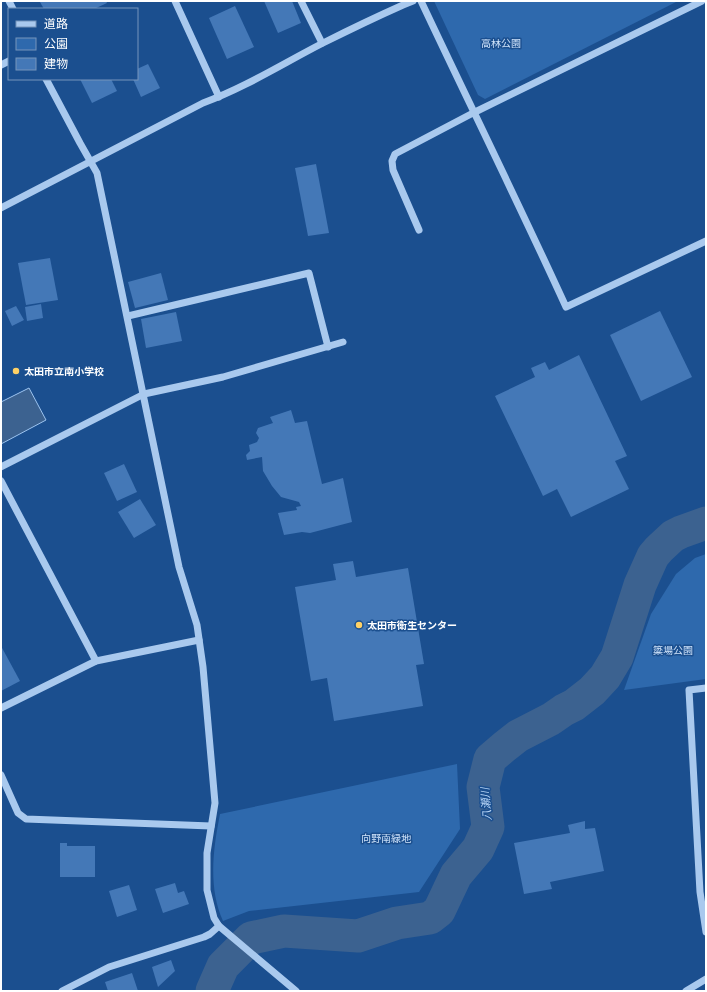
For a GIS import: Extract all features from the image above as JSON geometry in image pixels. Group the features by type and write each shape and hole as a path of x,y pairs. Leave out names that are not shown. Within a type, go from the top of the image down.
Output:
{"street":[{"path":"176,1 219,97"},
{"path":"302,1 322,43"},
{"path":"1,208 203,103 261,78 322,43 413,1"},
{"path":"421,1 566,307 706,241"},
{"path":"419,230 393,170 392,162 395,154 473,113 702,1"},
{"path":"47,80 97,173 179,566 197,625 203,667 215,803 207,853 207,890 209,905 219,926 296,991"},
{"path":"128,316 309,273 328,346"},
{"path":"1,467 144,394 223,377 343,342"},
{"path":"1,481 96,660"},
{"path":"1,708 96,660 199,640"},
{"path":"706,688 689,690 700,892 706,932"},
{"path":"1,775 18,813 26,819 211,826"},
{"path":"62,991 109,967 204,937 219,926"},
{"path":"686,991 706,979"}],"green space":[{"name":"高林公園","path":"434,1 678,1 485,99 478,95"},
{"name":"簗場公園","path":"706,554 706,679 624,690 651,614 676,574 695,558"},
{"name":"向野南緑地","path":"457,764 460,829 419,892 249,911 223,921 215,895 213,868 215,841 220,814"}],"shaded area":[{"path":"29,388 46,420 1,444 1,402"}],"building":[{"path":"106,1 107,3 96,8 43,8 40,2"},
{"path":"264,1 292,1 301,23 278,33"},
{"path":"235,6 254,47 227,59 209,18"},
{"path":"148,64 160,88 141,97 133,80 138,80 138,69"},
{"path":"80,80 112,80 117,91 92,103"},
{"path":"316,164 329,233 308,236 295,168"},
{"path":"50,258 58,300 26,305 18,263"},
{"path":"161,273 168,300 135,308 128,282"},
{"path":"41,304 43,318 27,321 25,307"},
{"path":"16,306 24,320 12,326 5,311"},
{"path":"660,311 692,377 641,401 610,335"},
{"path":"176,312 182,341 146,348 141,319"},
{"path":"579,355 627,456 615,461 629,489 571,517 557,489 543,496 495,396 535,377 531,368 545,362 549,370"},
{"path":"291,410 295,423 307,421 322,484 343,478 352,522 310,533 302,532 284,535 278,513 297,510 296,507 301,506 299,502 281,497 272,486 263,471 262,457 247,460 246,455 250,451 249,445 257,442 259,438 256,433 258,428 273,423 270,417"},
{"path":"124,464 137,492 117,501 104,473"},
{"path":"140,499 156,525 134,538 118,512"},
{"name":"太田市衛生センター","path":"353,561 356,577 408,568 424,664 416,665 423,706 334,721 327,678 311,681 295,587 336,580 333,564"},
{"path":"1,646 20,681 1,691"},
{"path":"585,821 585,829 595,828 604,871 550,882 552,889 524,894 514,843 570,833 568,825"},
{"path":"60,843 67,843 67,846 95,846 95,877 60,877"},
{"path":"175,883 178,893 184,891 189,904 163,913 155,889"},
{"path":"129,885 137,910 117,917 109,891"},
{"path":"171,960 175,971 158,987 152,967"},
{"path":"132,973 138,991 108,991 105,982"}],"waterway":[{"name":"八瀬川","path":"212,991 223,966 251,938 284,931 358,936 397,923 430,918 439,911 456,875 478,849 488,827 483,787 490,759 518,736 574,705 592,691 605,677 617,657 640,585 653,556 673,536 706,523"}],"place":[{"name":"太田市立南小学校","path":"16,371"},
{"name":"太田市衛生センター","path":"359,625"}]}
